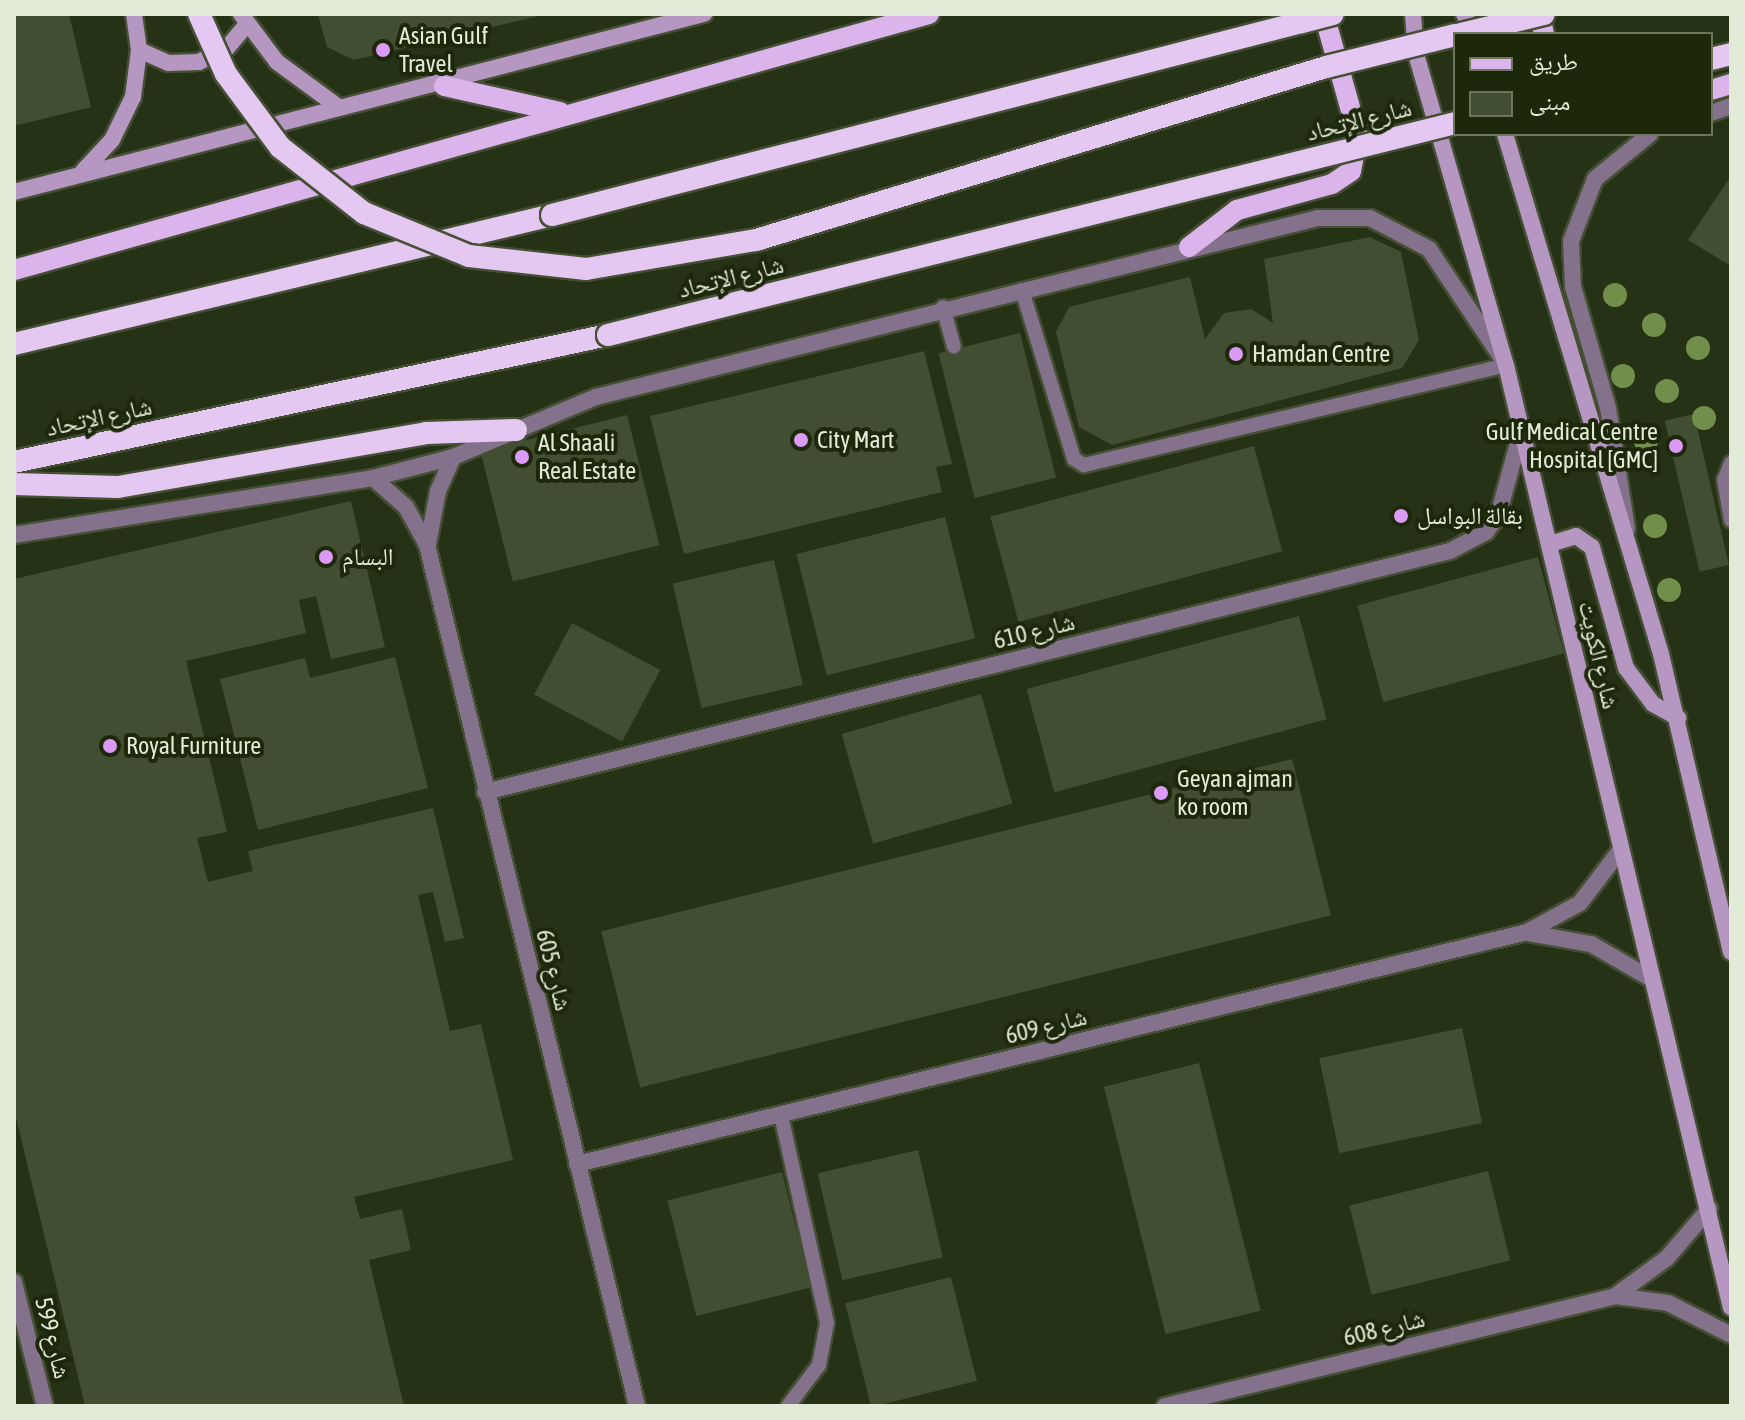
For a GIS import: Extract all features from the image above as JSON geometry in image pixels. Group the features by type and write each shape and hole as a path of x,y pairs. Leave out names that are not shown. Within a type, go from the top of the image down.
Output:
{"highway":[{"path":"199,14 226,74 263,126 296,163 364,213 469,256 586,269 756,240 1326,67 1453,35"},
{"path":"14,344 552,215 1333,14"},
{"path":"1469,32 1542,14"},
{"name":"شارع الإتحاد","path":"14,462 608,335 1453,124"},
{"path":"14,484 118,487 426,433 516,430"}],"main road":[{"path":"79,174 124,119 139,50 134,14"},
{"path":"14,192 337,106 444,86 667,18 704,14"},
{"path":"14,270 563,112 929,14"},
{"path":"1189,247 1237,210 1332,184 1351,171 1358,136 1324,14"},
{"name":"شارع الكويت","path":"1413,14 1416,54 1506,365 1550,544 1648,977 1709,1209 1731,1308"},
{"path":"1464,14 1473,32"},
{"path":"139,50 168,63 199,62 227,48 244,19 295,79 337,106"},
{"path":"444,86 563,112"},
{"path":"1506,136 1678,718 1731,952"},
{"path":"1550,544 1576,536 1592,547 1626,668 1653,704 1678,718"}],"street":[{"path":"1628,551 1618,455 1573,287 1571,241 1595,179 1624,150 1647,136"},
{"path":"14,535 373,478 453,457 596,397 943,307 1189,247 1335,216 1391,225 1429,249 1506,365"},
{"name":"شارع 610","path":"485,792 1450,551 1486,532 1498,516 1521,432"},
{"name":"شارع 605","path":"427,545 438,491 453,457"},
{"name":"شارع 605","path":"373,478 406,507 427,545 637,1406"},
{"name":"شارع 609","path":"577,1164 1527,932 1580,903 1619,852"},
{"name":"شارع 609","path":"1527,932 1591,944 1648,977"},
{"name":"شارع 608","path":"1165,1406 1226,1399 1615,1296 1667,1258 1709,1209"},
{"name":"شارع 599","path":"14,1282 45,1406"},
{"name":"شارع 608","path":"1615,1296 1668,1303 1731,1335"}],"lane":[{"path":"1022,290 1074,459 1084,465 1506,365"},
{"path":"943,307 954,347"},
{"path":"1731,463 1724,480 1731,520"},
{"path":"781,1115 827,1323 819,1365 788,1406"}],"building":[{"path":"14,14 69,14 91,107 14,126"},
{"path":"318,14 543,15 354,60 327,47"},
{"path":"1731,176 1731,266 1688,240"},
{"name":"Hamdan Centre","path":"1370,237 1401,252 1419,340 1402,368 1112,445 1079,427 1056,332 1069,307 1190,277 1205,339 1224,313 1251,309 1273,323 1264,259"},
{"path":"1020,333 1056,478 975,498 938,353"},
{"name":"City Mart","path":"924,351 952,464 936,467 942,492 684,554 650,416"},
{"path":"1694,414 1729,565 1700,572 1665,421"},
{"path":"627,415 659,545 513,582 480,452"},
{"path":"1254,446 1282,551 1019,622 990,517"},
{"path":"351,501 385,647 331,659 316,596 299,600 306,633 186,661 227,832 197,838 208,882 253,871 248,851 433,808 464,938 445,942 433,892 418,895 450,1031 481,1024 513,1160 354,1197 360,1219 402,1209 411,1250 369,1260 404,1406 85,1406 14,1109 14,579"},
{"path":"945,517 975,638 827,675 797,554"},
{"path":"1538,557 1564,654 1383,702 1357,605"},
{"path":"774,560 803,685 701,708 673,583"},
{"path":"1299,616 1327,719 1054,792 1027,689"},
{"path":"572,623 660,670 622,741 534,695"},
{"path":"395,657 428,788 258,830 220,679 305,658 310,678"},
{"path":"981,694 1012,804 873,844 842,734"},
{"path":"1292,759 1331,915 640,1087 601,931"},
{"path":"1462,1028 1482,1123 1339,1153 1319,1058"},
{"path":"1199,1063 1261,1310 1166,1334 1104,1087"},
{"path":"918,1150 943,1257 842,1280 818,1173"},
{"path":"1488,1171 1510,1260 1372,1295 1349,1206"},
{"path":"782,1172 811,1287 696,1316 668,1201"},
{"path":"951,1277 977,1381 871,1406 845,1303"}],"place":[{"name":"Asian Gulf Travel","path":"383,50"},
{"name":"Hamdan Centre","path":"1236,354"},
{"name":"City Mart","path":"801,440"},
{"name":"Gulf Medical Centre Hospital [GMC]","path":"1676,446"},
{"name":"Al Shaali Real Estate","path":"522,457"},
{"name":"بقالة البواسل","path":"1401,516"},
{"name":"البسام","path":"326,557"},
{"name":"Royal Furniture","path":"110,746"},
{"name":"Geyan ajman ko room","path":"1161,793"}]}
